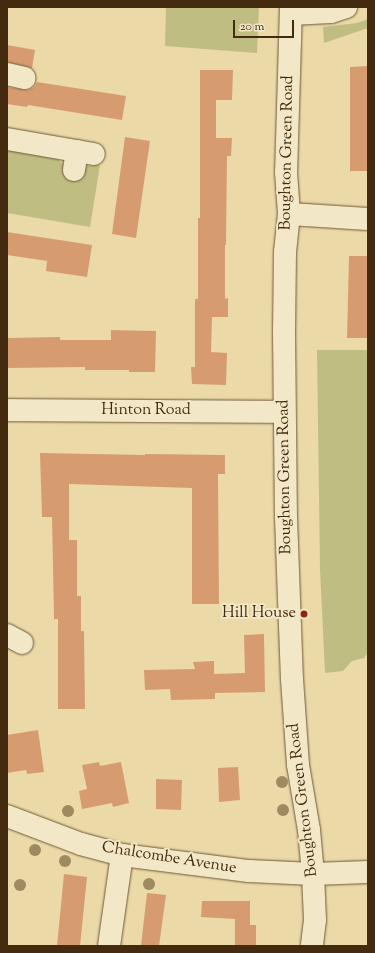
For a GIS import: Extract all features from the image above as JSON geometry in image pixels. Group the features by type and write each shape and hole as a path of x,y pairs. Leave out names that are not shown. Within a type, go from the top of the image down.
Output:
{"street":[{"path":"291,11 331,12 346,7"},
{"name":"Boughton Green Road","path":"291,11 286,172 289,214 285,261 284,412 292,679 298,765 309,830 313,874 315,920 312,946"},
{"path":"7,140 82,159"},
{"path":"289,214 368,218"},
{"name":"Hinton Road","path":"7,410 284,412"},
{"name":"Chalcombe Avenue","path":"7,816 81,844 122,855 249,871 313,874 368,872"},
{"path":"109,946 122,855"}],"shaded area":[{"path":"166,7 259,7 257,53 165,46"},
{"path":"368,19 368,28 324,43 323,27 357,23"},
{"path":"7,150 58,159 65,166 66,177 77,179 87,166 100,165 90,227 7,213"},
{"path":"317,350 368,350 368,652 364,658 352,661 343,671 325,673 320,569"}],"building":[{"path":"7,45 35,50 32,68 7,62"},
{"path":"368,66 368,171 350,171 350,67"},
{"path":"200,70 233,70 232,100 216,100 216,138 232,138 231,156 227,156 225,245 225,299 228,298 228,317 212,317 211,352 227,353 226,385 192,384 191,367 195,367 195,299 198,299 198,218 200,218"},
{"path":"37,82 126,96 122,120 28,105 27,107 7,104 7,87 28,90 34,87"},
{"path":"125,137 150,141 136,238 112,234"},
{"path":"7,232 92,245 87,277 46,271 47,261 7,255"},
{"path":"349,256 368,256 368,338 347,338"},
{"path":"111,330 156,331 155,372 129,372 129,370 85,370 85,367 7,368 7,338 60,337 60,340 111,340"},
{"path":"40,453 225,455 225,474 218,474 219,604 192,604 192,488 69,484 69,540 77,540 77,596 81,596 81,631 84,631 85,709 58,709 58,619 54,619 52,517 42,517"},
{"path":"264,634 265,692 215,693 215,699 171,700 170,689 145,690 144,670 195,669 193,662 214,661 214,674 245,673 244,635"},
{"path":"38,730 44,772 27,774 26,770 7,773 7,735"},
{"path":"99,762 100,766 121,762 129,803 113,807 112,803 82,809 79,791 87,789 82,765"},
{"path":"238,767 240,800 219,802 218,768"},
{"path":"156,779 182,780 181,810 156,809"},
{"path":"64,874 87,877 80,946 57,946"},
{"path":"147,893 166,895 159,946 141,946"},
{"path":"202,901 250,901 250,925 256,925 256,946 235,946 235,919 201,917"}],"place":[{"name":"Hill House","path":"304,614"}]}
